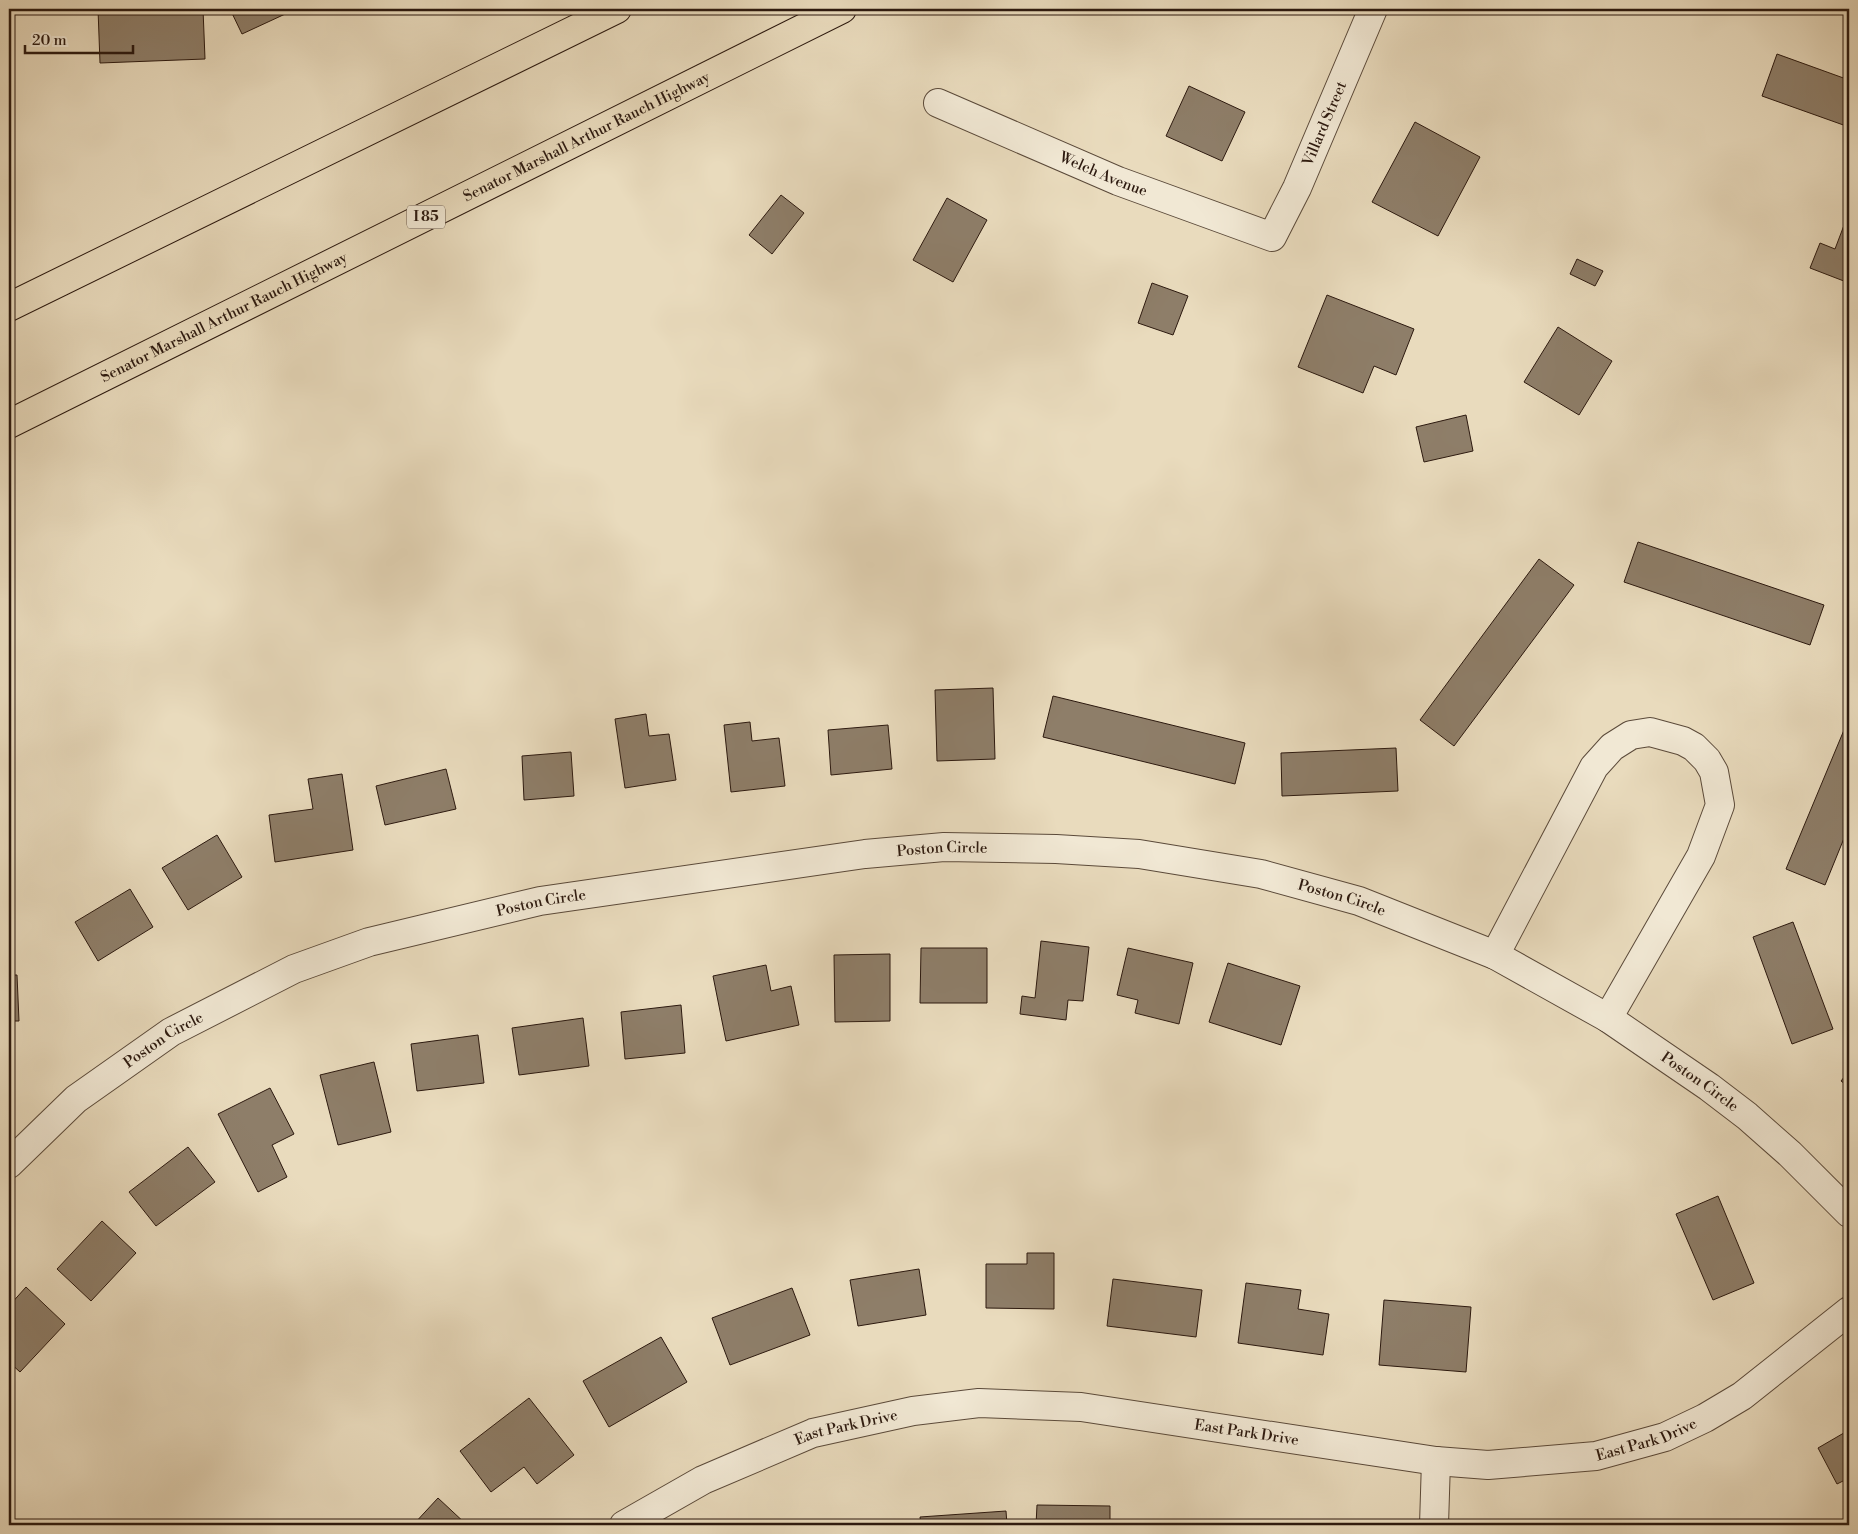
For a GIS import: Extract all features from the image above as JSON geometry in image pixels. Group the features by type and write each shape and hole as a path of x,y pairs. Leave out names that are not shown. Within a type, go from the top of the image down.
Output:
{"highway":[{"path":"9,307 616,9"},
{"name":"Senator Marshall Arthur Rauch Highway","path":"9,424 842,9"}],"street":[{"name":"Villard Street","path":"1272,238 1297,188 1373,9"},
{"name":"Welch Avenue","path":"938,103 1118,181 1272,238"},
{"path":"1495,955 1594,766 1612,747 1631,735 1650,732 1683,741 1694,747 1707,760 1714,772 1720,805 1701,856 1608,1018"},
{"name":"Poston Circle","path":"9,1164 76,1099 170,1032 294,969 369,942 540,901 846,857 944,847 1056,849 1139,854 1261,874 1359,901 1495,955 1608,1018 1709,1087 1790,1154 1849,1213"},
{"name":"East Park Drive","path":"624,1525 703,1480 813,1434 913,1411 979,1403 1082,1407 1436,1461 1488,1465 1596,1456 1665,1437 1705,1418 1742,1396 1849,1311"},
{"path":"1434,1525 1436,1461"}],"building":[{"path":"98,9 203,9 205,59 100,63"},
{"path":"230,9 296,9 242,34"},
{"path":"1777,54 1849,80 1849,127 1762,96"},
{"path":"1189,86 1245,112 1222,161 1166,136"},
{"path":"1415,122 1480,157 1438,236 1372,202"},
{"path":"781,195 804,213 772,254 749,235"},
{"path":"947,198 987,220 953,282 913,260"},
{"path":"1849,212 1849,283 1810,268 1820,243 1835,249"},
{"path":"1577,259 1603,271 1595,286 1570,274"},
{"path":"1152,283 1188,296 1173,335 1138,323"},
{"path":"1327,295 1414,329 1396,375 1374,366 1363,393 1298,367"},
{"path":"1558,327 1612,361 1579,415 1524,382"},
{"path":"1466,415 1473,451 1424,462 1416,427"},
{"path":"1638,542 1824,605 1810,645 1624,582"},
{"path":"1539,559 1574,585 1454,746 1420,720"},
{"path":"993,688 995,759 937,761 935,690"},
{"path":"1053,696 1245,743 1235,784 1043,737"},
{"path":"646,714 649,736 669,734 676,780 625,788 615,719"},
{"path":"1849,718 1849,826 1825,885 1786,869"},
{"path":"750,722 752,741 779,738 785,786 731,792 724,725"},
{"path":"888,725 892,769 831,775 828,730"},
{"path":"1396,748 1398,791 1282,796 1281,753"},
{"path":"571,752 574,796 524,800 522,756"},
{"path":"446,769 456,809 385,825 376,786"},
{"path":"342,774 353,850 275,862 269,815 313,809 308,779"},
{"path":"217,835 242,877 188,910 162,868"},
{"path":"130,889 153,927 98,961 75,922"},
{"path":"1793,922 1833,1029 1792,1044 1753,937"},
{"path":"1041,941 1089,947 1083,1001 1068,1000 1066,1020 1020,1014 1022,996 1035,998"},
{"path":"921,948 987,948 987,1003 920,1003"},
{"path":"1128,948 1193,963 1179,1024 1135,1013 1138,1000 1117,995"},
{"path":"890,954 890,1021 835,1022 834,955"},
{"path":"1228,963 1300,986 1281,1045 1209,1022"},
{"path":"766,965 771,991 791,986 799,1025 726,1041 713,976"},
{"path":"9,975 17,975 19,1021 9,1021"},
{"path":"681,1005 685,1053 625,1059 621,1012"},
{"path":"583,1018 589,1066 519,1075 512,1028"},
{"path":"478,1035 484,1083 417,1091 411,1044"},
{"path":"374,1062 391,1132 338,1145 320,1075"},
{"path":"1849,1071 1849,1087 1841,1081"},
{"path":"270,1088 294,1134 272,1145 287,1177 258,1192 218,1114"},
{"path":"188,1147 215,1182 156,1226 129,1192"},
{"path":"1718,1196 1754,1283 1713,1300 1676,1214"},
{"path":"102,1221 136,1253 91,1301 57,1269"},
{"path":"1027,1253 1054,1253 1054,1309 986,1308 986,1264 1027,1264"},
{"path":"919,1269 926,1315 858,1326 850,1280"},
{"path":"1113,1279 1202,1290 1196,1337 1107,1326"},
{"path":"1246,1283 1301,1290 1298,1309 1329,1314 1323,1355 1238,1343"},
{"path":"26,1287 65,1324 20,1372 9,1362 9,1306"},
{"path":"792,1288 810,1335 730,1365 712,1318"},
{"path":"1384,1300 1471,1307 1466,1372 1379,1365"},
{"path":"661,1337 687,1382 609,1427 583,1381"},
{"path":"529,1398 574,1455 537,1484 524,1467 491,1492 460,1451"},
{"path":"1849,1430 1849,1478 1837,1484 1818,1448"},
{"path":"438,1498 467,1525 413,1525"},
{"path":"1037,1505 1110,1506 1110,1525 1036,1525"},
{"path":"1006,1511 1007,1525 921,1525 920,1517"}]}
